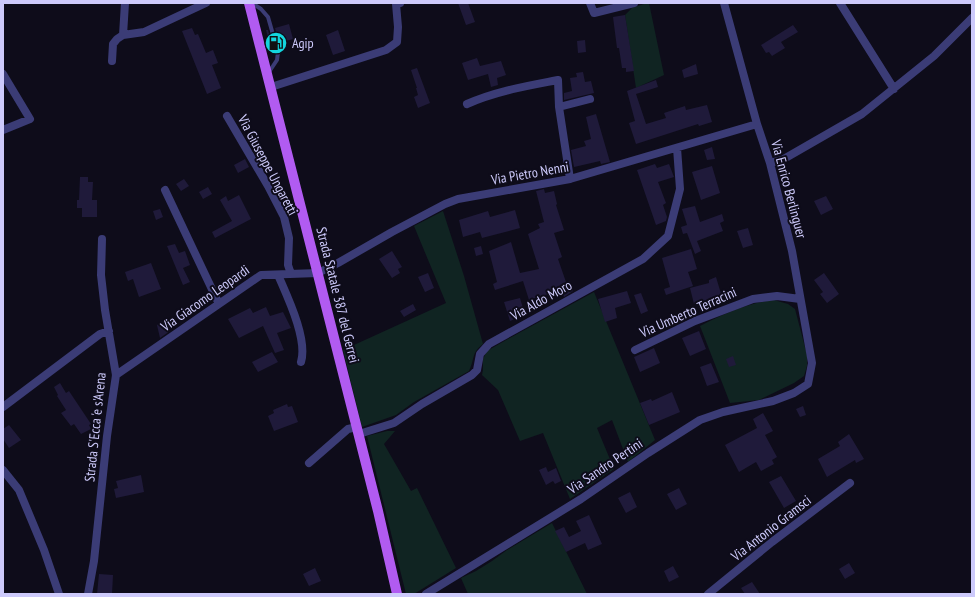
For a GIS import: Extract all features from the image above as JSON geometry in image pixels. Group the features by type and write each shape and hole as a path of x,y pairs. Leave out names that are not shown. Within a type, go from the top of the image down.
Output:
{"main road":[{"name":"Strada Statale 387 del Gerrei","path":"250,3 358,430 397,594"}],"street":[{"path":"123,35 125,3"},
{"path":"112,61 113,44 123,35 144,32 206,3"},
{"path":"271,87 386,50 397,42 397,3"},
{"path":"590,3 594,13 634,3"},
{"name":"Via Enrico Berlinguer","path":"724,3 770,163 792,251 812,363 808,384"},
{"path":"840,3 894,89"},
{"path":"770,163 782,160 862,114 934,56 972,18"},
{"path":"3,74 30,119 3,130"},
{"path":"467,104 480,98 505,91 558,80 559,107 570,179"},
{"path":"559,107 590,99"},
{"name":"Via Giuseppe Ungaretti","path":"227,116 268,186 284,217 289,238 288,265 291,274"},
{"name":"Via Pietro Nenni","path":"318,273 445,204 458,199 570,179 758,124"},
{"name":"Via Aldo Moro","path":"309,463 348,429 358,430 394,423 422,404 472,376 477,370 480,354 489,344 643,259 668,236 680,189 677,148"},
{"path":"165,190 219,304"},
{"name":"Strada S'Ecca 'e s'Arena","path":"88,594 94,561 107,436 116,375 101,275 102,239"},
{"name":"Via Giacomo Leopardi","path":"116,375 261,275 318,273"},
{"path":"278,275 291,306 301,339 303,355 301,362"},
{"name":"Via Umberto Terracini","path":"635,350 695,321 753,299 777,296 800,299"},
{"path":"3,407 100,334 109,331"},
{"name":"Via Sandro Pertini","path":"426,594 580,499 700,420 723,412 773,401 794,393 808,384"},
{"path":"3,470 19,490 44,550 59,594"},
{"name":"Via Antonio Gramsci","path":"708,594 772,542 850,483"}],"lane":[{"path":"250,3 261,9 268,16 278,52 277,60 267,74"}],"green space":[{"path":"649,3 664,75 636,88 625,15 632,8"},
{"path":"443,211 464,276 483,344 475,353 469,371 414,402 396,415 362,427 343,350 446,303 414,226"},
{"path":"594,292 655,440 628,462 612,420 597,428 614,469 570,499 543,433 520,441 498,390 482,375 483,359 487,351"},
{"path":"774,300 788,304 795,309 807,355 807,366 804,376 794,383 759,400 730,403 700,326 745,306"},
{"path":"387,431 395,431 384,444 411,491 417,488 456,568 414,594 406,594 367,436"},
{"path":"552,523 587,594 468,594 461,578 476,571 507,550"}],"building":[{"path":"458,3 468,3 475,22 466,25"},
{"path":"625,15 634,71 626,72 626,68 622,68 619,48 617,48 613,17"},
{"path":"289,24 293,39 279,43 275,28"},
{"path":"793,25 798,32 781,42 785,48 772,56 769,52 766,53 761,45"},
{"path":"192,28 195,35 198,34 206,53 213,50 218,63 212,65 221,88 207,94 182,31"},
{"path":"266,30 268,30 272,45 270,45"},
{"path":"338,30 345,51 333,55 326,35"},
{"path":"585,40 586,52 578,53 577,41"},
{"path":"477,58 480,66 501,61 506,75 497,78 498,85 491,87 488,74 468,80 462,63"},
{"path":"696,64 698,74 684,78 682,70"},
{"path":"417,68 430,103 418,108 414,97 418,95 417,88 411,70"},
{"path":"583,72 585,82 591,81 594,93 564,100 564,93 572,91 570,78 577,77 576,73"},
{"path":"656,80 658,87 636,94 646,124 666,118 664,113 685,106 686,110 707,105 712,122 699,126 698,124 636,144 629,123 635,121 627,91"},
{"path":"596,114 610,162 601,164 600,161 574,167 571,150 586,146 584,141 591,139 586,117"},
{"path":"712,147 715,159 707,160 704,150"},
{"path":"245,159 249,167 238,173 234,165"},
{"path":"655,164 657,168 669,164 674,177 658,182 666,203 663,205 667,217 666,221 656,225 637,170"},
{"path":"712,166 720,193 701,200 692,172"},
{"path":"80,177 88,177 88,182 93,182 92,200 97,200 97,217 82,217 82,208 77,208 77,200 79,200"},
{"path":"184,179 189,186 181,191 176,184"},
{"path":"208,187 212,194 203,199 199,192"},
{"path":"544,189 545,193 554,191 556,205 564,230 554,233 562,257 558,259 566,282 570,281 573,291 564,297 561,290 529,300 523,281 495,290 493,284 497,282 489,251 511,242 520,273 539,269 528,234 540,228 538,224 544,222 536,191"},
{"path":"239,195 251,219 215,238 212,232 232,221 220,200 226,196 228,201"},
{"path":"826,196 833,209 821,215 814,201"},
{"path":"695,206 700,222 722,214 724,221 720,223 723,231 697,241 701,251 695,254 687,233 683,234 681,227 687,225 682,209"},
{"path":"160,209 163,217 156,220 153,211"},
{"path":"515,210 520,228 482,238 480,232 463,237 459,220 488,211 490,217"},
{"path":"748,228 753,245 743,248 737,231"},
{"path":"175,244 179,253 185,251 190,265 183,268 190,282 183,285 167,246"},
{"path":"481,246 483,254 476,256 474,248"},
{"path":"691,249 697,269 688,272 693,286 666,295 664,289 670,287 662,258"},
{"path":"392,251 402,267 398,269 400,273 392,278 379,259"},
{"path":"151,263 161,289 139,297 133,279 128,281 125,272"},
{"path":"428,273 434,288 425,292 418,277"},
{"path":"824,273 839,294 827,303 820,294 823,292 814,280"},
{"path":"716,277 722,297 694,304 690,288 709,283 709,280"},
{"path":"627,291 631,303 615,308 617,318 605,322 598,299"},
{"path":"641,293 648,311 641,314 634,295"},
{"path":"520,298 525,315 510,321 504,302"},
{"path":"413,304 416,310 404,317 400,311"},
{"path":"266,307 270,316 283,312 291,328 277,333 284,350 275,353 263,326 239,338 228,319 250,308 253,313"},
{"path":"162,321 170,331 160,338 157,325"},
{"path":"699,331 706,349 690,356 682,338"},
{"path":"654,348 660,363 640,372 634,357"},
{"path":"272,352 278,362 258,372 252,362"},
{"path":"733,356 736,365 729,367 726,359"},
{"path":"711,363 719,382 707,386 700,367"},
{"path":"60,383 66,393 69,391 91,424 89,425 91,429 81,434 74,424 71,426 61,413 66,410 57,396 58,395 54,387"},
{"path":"672,392 680,412 649,425 640,403 651,399 652,401"},
{"path":"287,404 288,407 292,406 298,422 274,431 268,416 274,413 273,410"},
{"path":"803,406 806,415 800,417 796,409"},
{"path":"763,413 773,431 765,435 777,457 772,460 774,464 761,471 756,462 739,472 725,445 757,428 753,419"},
{"path":"9,425 21,440 9,448 3,439 3,429"},
{"path":"849,434 864,459 856,463 855,460 827,477 818,459 840,446 838,442"},
{"path":"546,467 548,472 556,468 561,481 555,484 553,481 546,485 539,470"},
{"path":"141,475 144,492 116,498 114,489 118,488 116,481"},
{"path":"781,476 796,501 784,508 769,482"},
{"path":"679,488 687,504 676,510 667,494"},
{"path":"630,492 637,507 626,513 618,498"},
{"path":"589,515 602,544 588,550 585,543 566,552 555,531 564,527 569,537 581,531 576,521"},
{"path":"849,563 855,573 845,579 839,569"},
{"path":"673,566 679,577 669,582 664,571"},
{"path":"315,568 321,581 309,586 303,574"},
{"path":"99,574 113,575 112,594 97,594"},
{"path":"752,582 760,594 745,594 741,588"}],"place":[{"name":"Agip","path":"276,43"}]}
